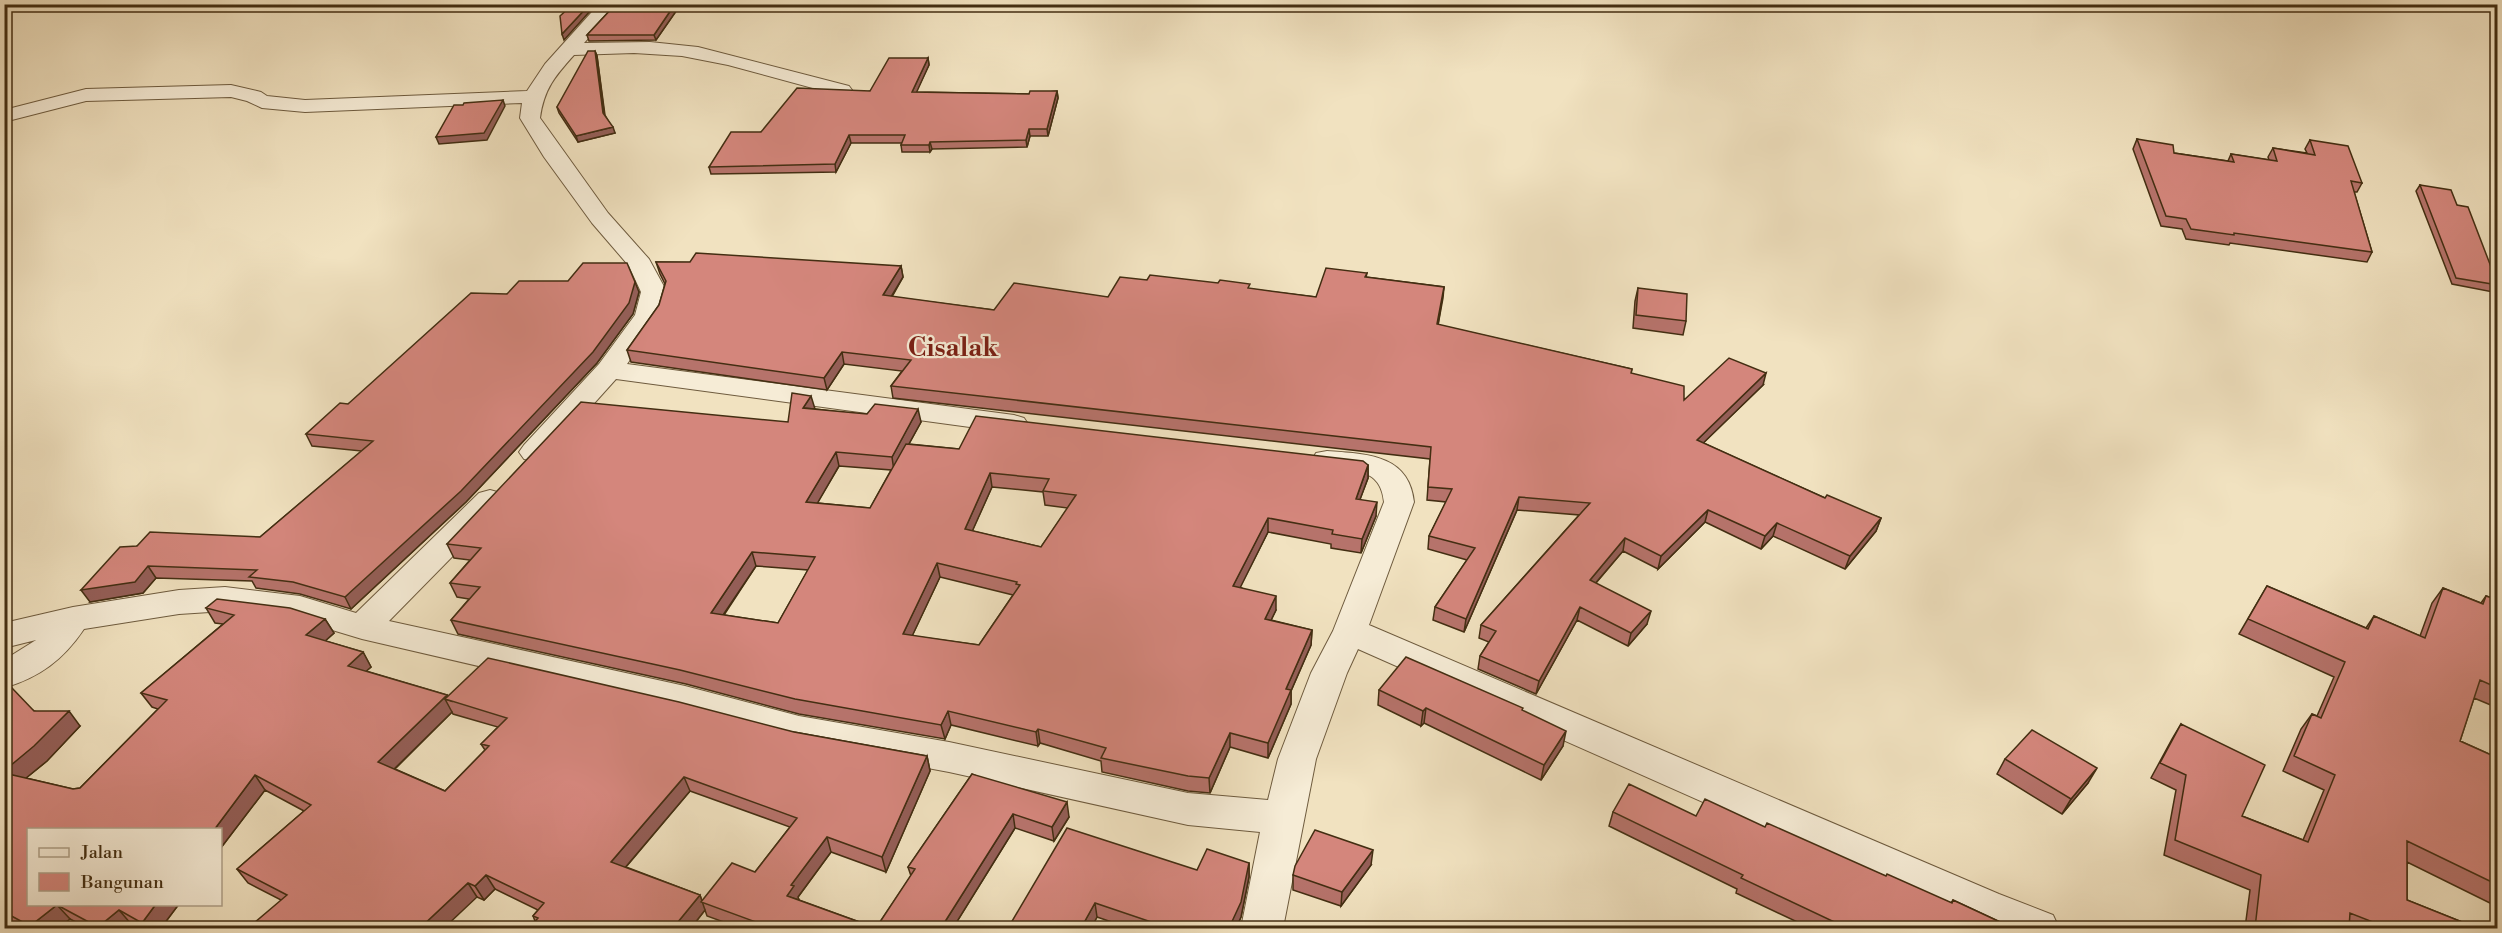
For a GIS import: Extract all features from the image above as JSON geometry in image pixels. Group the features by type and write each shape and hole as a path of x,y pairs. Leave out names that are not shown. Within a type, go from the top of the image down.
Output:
{"street":[{"path":"362,627 479,511 609,370 648,316 654,292 640,264 600,218 555,158 530,118 533,97 552,68 611,4"},
{"path":"568,49 649,47 699,53 842,90"},
{"path":"4,116 86,95 231,91 254,96 262,102 305,106 533,97"},
{"path":"609,370 813,399 1038,427"},
{"path":"1262,928 1297,759 1329,673 1350,631 1399,502 1400,490 1395,480 1382,469 1363,464 1295,456"},
{"path":"4,636 73,619 179,602 225,599 300,608 362,627 685,700 799,730 949,757 1100,792 1188,809 1283,819"},
{"path":"4,675 44,656 56,644 73,619"},
{"path":"1350,631 1984,907 2038,928"}],"building":[{"path":"675,4 654,35 587,35 615,5"},
{"path":"572,5 589,5 562,34 560,16"},
{"path":"588,51 595,51 603,113 613,127 576,136 557,107"},
{"path":"889,58 928,58 912,92 1029,94 1030,91 1057,91 1047,129 1029,129 1026,140 930,142 929,145 901,145 905,135 849,135 835,164 709,167 731,132 761,132 797,88 870,91"},
{"path":"503,100 484,133 436,137 454,105"},
{"path":"2137,139 2173,145 2174,153 2234,162 2231,154 2277,161 2273,148 2315,155 2310,140 2348,146 2362,183 2351,181 2372,252 2191,229 2186,219 2166,216"},
{"path":"2420,185 2451,190 2457,205 2468,207 2498,285 2456,278"},
{"path":"696,253 901,266 883,295 994,310 1014,283 1108,297 1120,277 1147,280 1150,275 1218,283 1220,280 1250,284 1248,288 1316,297 1326,268 1367,273 1365,277 1444,287 1437,324 1632,369 1631,373 1684,386 1684,400 1729,358 1766,373 1697,440 1825,498 1827,495 1881,518 1850,556 1777,523 1765,536 1708,510 1661,556 1625,538 1590,580 1651,611 1631,633 1580,607 1539,681 1480,656 1496,631 1481,625 1590,503 1519,497 1466,619 1435,607 1475,548 1429,536 1452,489 1428,487 1431,447 891,386 911,360 842,352 824,378 627,350 659,305 666,281 656,262 690,262"},
{"path":"583,263 627,263 635,282 629,303 593,352 461,491 345,597 293,582 249,577 257,570 148,566 135,582 81,590 120,547 137,546 150,532 260,537 373,441 306,434 340,403 348,404 471,293 507,294 519,281 568,281"},
{"path":"1638,288 1687,294 1686,321 1636,315"},
{"path":"792,393 811,396 803,408 867,414 875,404 918,409 892,457 836,452 806,502 870,508 906,444 959,449 976,416 1363,461 1368,465 1356,499 1377,502 1362,539 1332,534 1333,530 1268,518 1233,586 1276,596 1265,619 1312,630 1286,689 1291,690 1268,743 1230,733 1209,778 1188,776 1101,758 1106,748 1038,729 1036,732 948,711 941,725 795,699 680,670 451,620 480,587 450,583 481,548 447,544 581,402 788,422","holes":["990,473 1049,479 1043,491 1076,495 1041,547 965,529","752,552 815,557 778,623 711,613","937,563 1017,582 1016,584 1020,585 979,645 903,634"]},
{"path":"2267,586 2368,629 2374,616 2425,638 2443,588 2483,604 2486,596 2498,600 2498,688 2480,680 2460,741 2498,758 2498,885 2407,841 2407,900 2477,928 2388,928 2350,913 2349,928 2255,928 2261,875 2175,840 2186,775 2160,763 2181,724 2265,765 2242,816 2308,842 2335,775 2294,756 2312,714 2321,718 2345,662 2248,619"},
{"path":"217,599 290,608 325,619 306,635 363,652 348,666 447,695 378,762 445,791 489,746 481,744 507,718 445,699 488,658 679,702 794,732 927,756 882,857 827,837 791,885 794,886 787,896 876,928 772,928 701,902 732,863 755,872 797,818 684,777 611,862 700,895 673,928 529,928 538,918 533,916 544,903 486,875 475,886 468,883 420,928 248,928 287,895 237,869 311,805 255,775 215,828 27,828 27,906 56,906 30,926 4,912 4,773 73,789 80,788 167,700 141,693 234,615 206,608"},
{"path":"1406,657 1523,708 1522,710 1566,731 1544,765 1426,708 1423,711 1379,690"},
{"path":"12,688 34,711 69,711 34,746 4,771 4,692"},
{"path":"2032,730 2097,768 2071,799 2005,759"},
{"path":"972,774 1067,802 1052,827 1013,814 941,928 876,928 915,869 908,867"},
{"path":"1629,784 1696,816 1705,799 1765,827 1767,823 1886,876 1887,874 1952,903 1953,900 2013,928 1847,928 1741,878 1743,875 1613,812"},
{"path":"1067,828 1197,870 1207,849 1249,863 1241,902 1229,928 1169,928 1095,903 1081,928 1008,928"},
{"path":"1315,830 1373,850 1342,892 1293,875 1295,866"},
{"path":"59,906 155,906 142,923 119,910 98,927"}],"district":[{"name":"Cisalak","path":"953,347"}]}
